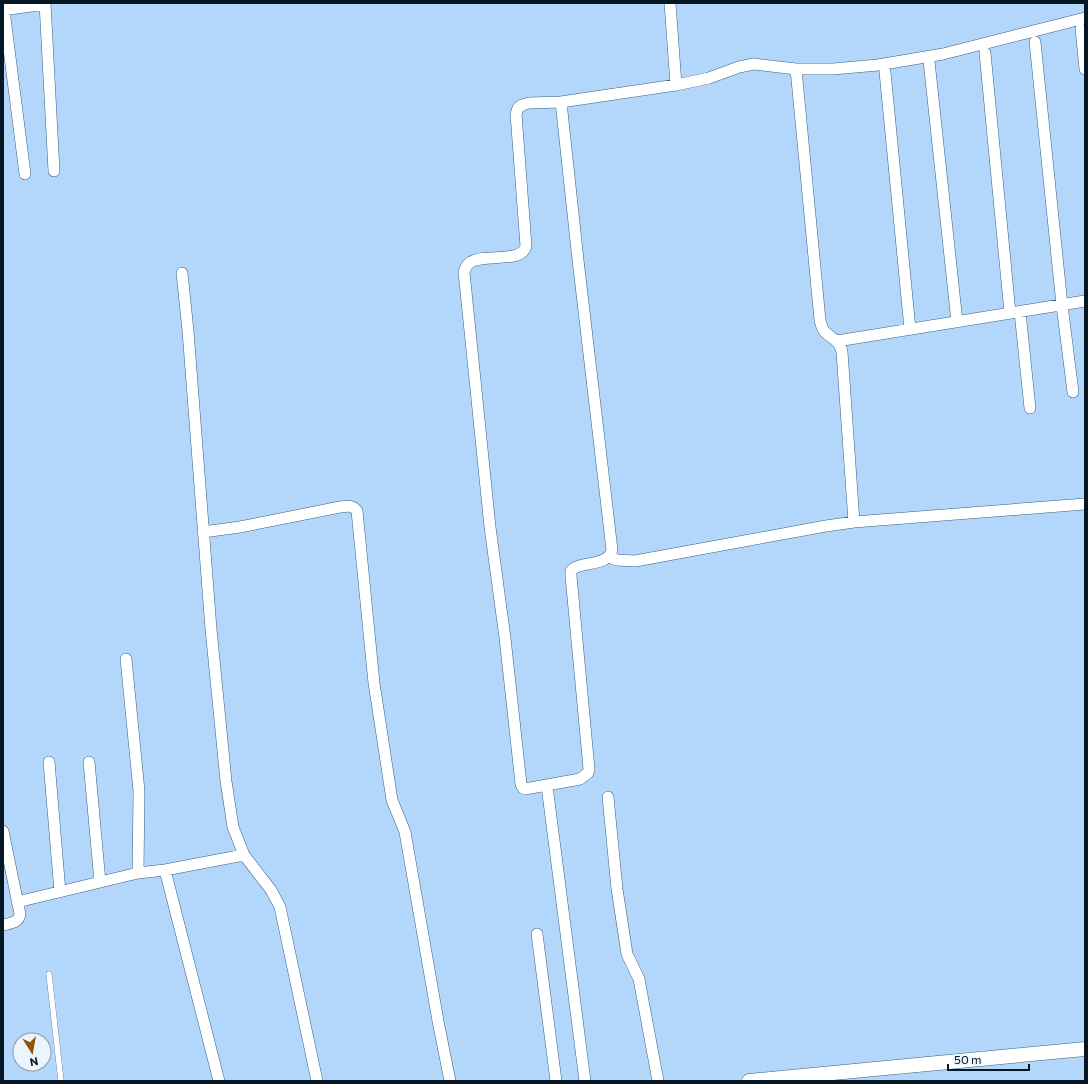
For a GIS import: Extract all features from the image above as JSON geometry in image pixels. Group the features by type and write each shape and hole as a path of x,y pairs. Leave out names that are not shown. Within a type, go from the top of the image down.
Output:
{"street":[{"path":"670,3 676,85"},
{"path":"25,174 4,10 45,4 54,171"},
{"path":"561,102 612,550 609,557 604,560 578,566 571,571 589,768 588,773 580,779 525,789 521,784 505,638 489,519 464,272 470,262 478,259 515,256 525,250 526,246 516,114 518,108 529,103 561,102 676,85 709,78 739,67 754,64 796,69 833,69 878,65 944,54 1085,18"},
{"path":"1080,29 1085,70"},
{"path":"1035,42 1062,305 1073,392"},
{"path":"985,53 1015,312 1030,408"},
{"path":"929,61 957,322"},
{"path":"796,69 820,320 822,328 837,341 841,346 842,352 854,522"},
{"path":"885,72 910,329"},
{"path":"182,273 188,331 211,629 226,781 233,827 244,855 271,890 280,907 317,1081"},
{"path":"837,341 1085,301"},
{"path":"609,557 617,560 635,561 854,522 1085,504"},
{"path":"203,532 240,527 340,507 352,506 357,512 374,683 391,792 394,807 405,832 436,1013 450,1081"},
{"path":"126,659 139,791 138,874"},
{"path":"49,762 60,892"},
{"path":"90,762 100,882"},
{"path":"547,786 585,1081"},
{"path":"608,798 617,889 627,954 639,979 658,1081"},
{"path":"3,832 20,914 18,920 3,925"},
{"path":"18,902 138,874 244,855"},
{"path":"165,870 219,1081"},
{"path":"537,934 556,1081"},
{"path":"748,1081 1085,1050"}],"lane":[{"path":"49,974 61,1081"}]}
